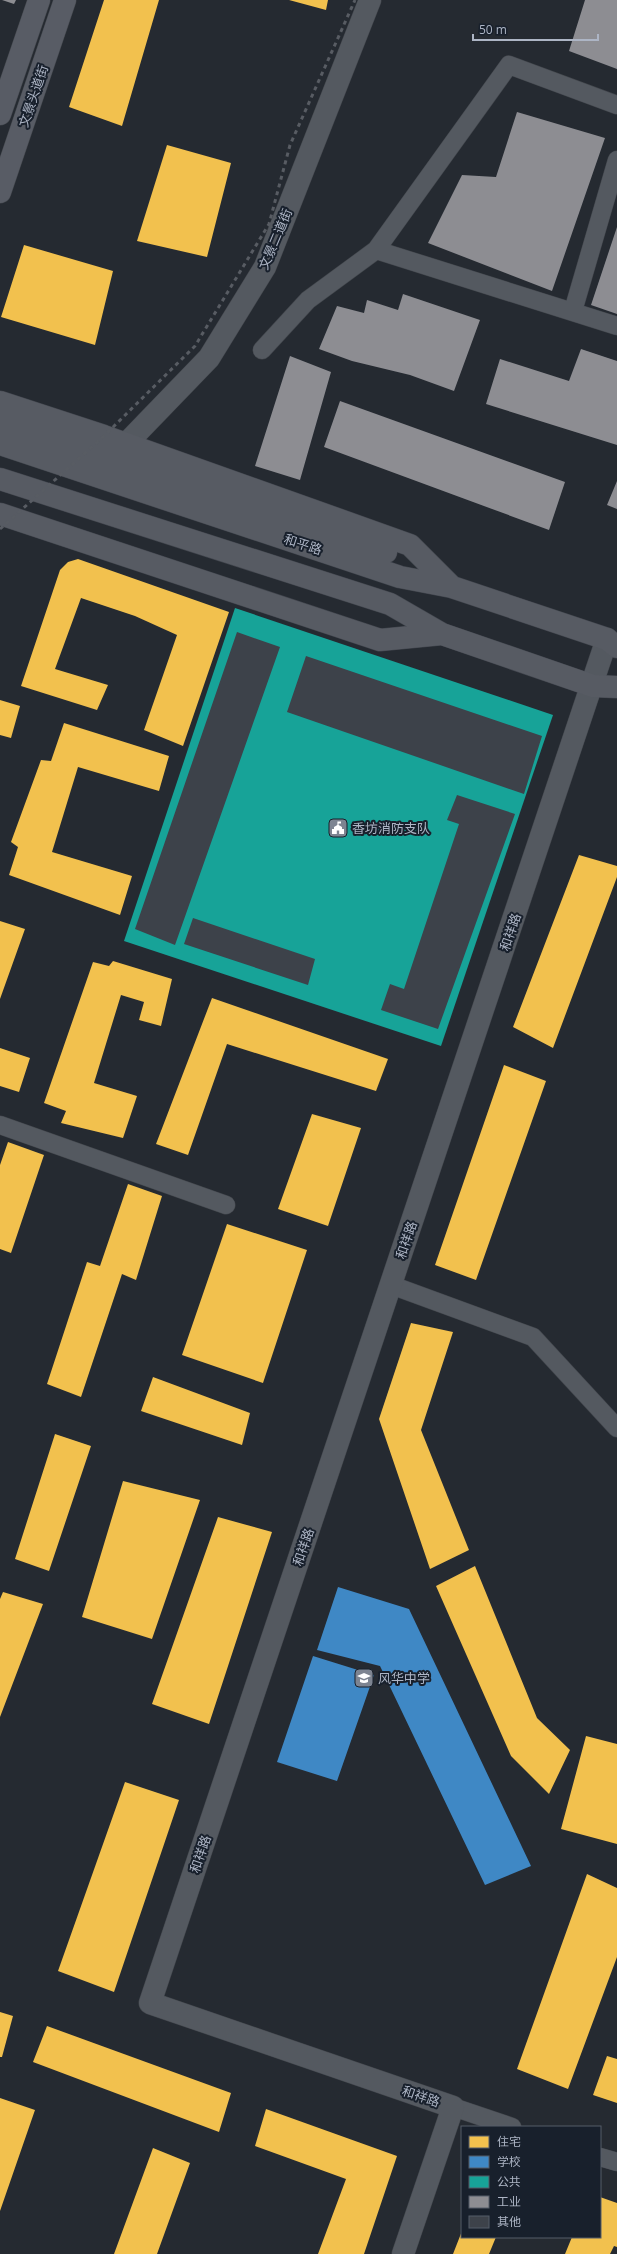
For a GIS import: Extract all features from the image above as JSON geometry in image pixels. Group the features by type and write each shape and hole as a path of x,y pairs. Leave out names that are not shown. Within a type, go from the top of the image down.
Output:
{"main road":[{"name":"文景头道街","path":"0,114 39,0"},
{"name":"文景头道街","path":"0,192 65,0"},
{"path":"0,402 126,444 410,545 452,587"},
{"path":"0,423 405,558 452,587"},
{"name":"和平路","path":"0,444 400,577 452,587 614,642"},
{"path":"0,479 390,604 442,634"},
{"path":"0,494 387,619 442,634 593,686 617,702"},
{"path":"0,514 380,640 442,634"},
{"path":"593,686 617,687"}],"street":[{"name":"文景二道街","path":"126,444 209,358 265,267 370,0"},
{"path":"262,350 308,300 376,250 509,65 617,105"},
{"path":"573,311 617,160"},
{"path":"376,250 617,326"},
{"name":"和祥路","path":"403,2254 454,2107 150,2004 593,686 614,642"},
{"path":"0,1125 226,1205"},
{"path":"391,1285 533,1337 570,1375 617,1428"},
{"path":"454,2107 509,2126"},
{"path":"601,2157 617,2162"}],"building: 住宅":[{"path":"104,0 159,0 122,126 69,107"},
{"path":"289,0 328,0 326,10"},
{"path":"167,145 231,163 207,257 137,241"},
{"path":"24,245 113,271 95,345 1,317"},
{"path":"78,559 229,612 183,746 144,730 177,635 135,616 81,598 55,669 108,685 97,710 21,686 60,570 68,562"},
{"path":"0,700 20,706 11,738 0,735"},
{"path":"64,723 169,756 159,791 78,767 52,852 132,876 120,915 9,875 18,847 11,842 41,760 51,761"},
{"path":"579,855 617,866 617,877 553,1048 513,1027"},
{"path":"0,921 25,929 0,999"},
{"path":"113,961 172,979 161,1026 139,1020 144,1002 121,995 94,1083 137,1096 123,1138 61,1123 66,1111 44,1103 93,962 109,966"},
{"path":"212,998 388,1059 376,1091 227,1044 188,1155 156,1144"},
{"path":"0,1048 30,1058 19,1092 0,1086"},
{"path":"504,1065 546,1081 476,1280 435,1265"},
{"path":"312,1114 361,1128 328,1226 278,1209"},
{"path":"8,1142 44,1155 11,1253 0,1249 0,1165"},
{"path":"128,1184 162,1196 136,1280 122,1274 81,1397 47,1384 87,1262 100,1266"},
{"path":"227,1224 307,1250 263,1383 182,1355"},
{"path":"411,1323 453,1332 421,1430 469,1550 430,1569 379,1419"},
{"path":"153,1377 250,1413 242,1445 141,1411"},
{"path":"55,1434 91,1446 49,1571 15,1559"},
{"path":"123,1481 200,1500 152,1639 82,1617"},
{"path":"218,1517 272,1532 209,1724 152,1704"},
{"path":"475,1566 537,1718 570,1750 549,1794 511,1756 436,1586"},
{"path":"3,1592 43,1604 0,1717 0,1599"},
{"path":"586,1736 617,1744 617,1844 561,1829"},
{"path":"125,1782 179,1800 114,1992 58,1971"},
{"path":"587,1874 617,1888 617,1957 568,2089 517,2069"},
{"path":"0,2012 13,2016 2,2057 0,2057"},
{"path":"47,2026 231,2093 219,2132 33,2062"},
{"path":"607,2056 617,2059 617,2103 593,2095"},
{"path":"0,2098 35,2110 0,2211"},
{"path":"266,2109 397,2156 364,2254 318,2254 346,2179 255,2146"},
{"path":"153,2148 190,2163 157,2254 114,2254"},
{"path":"601,2197 617,2203 617,2247 614,2246 610,2254 565,2254 572,2238 601,2238"},
{"path":"461,2234 461,2238 496,2238 489,2254 453,2254"}],"building: 学校":[{"path":"338,1587 409,1609 531,1866 485,1885 380,1666 317,1650"},
{"path":"313,1656 374,1675 337,1781 277,1762"}],"building: 公共":[{"name":"香坊消防支队","path":"235,608 553,715 441,1046 124,941"}],"building: 工业":[{"path":"2,0 16,0 14,4"},
{"path":"585,0 617,0 617,69 569,51"},
{"path":"517,112 605,138 552,291 428,243 462,175 496,177"},
{"path":"617,227 617,314 591,305"},
{"path":"403,294 480,320 454,391 410,375 352,361 319,349 337,306 364,313 367,300 398,310"},
{"path":"581,349 617,361 617,445 486,404 500,359 569,381"},
{"path":"290,356 331,372 300,480 255,466"},
{"path":"340,401 565,482 549,530 324,447"},
{"path":"617,481 617,509 607,505"}],"building: 其他":[{"path":"237,632 280,647 175,945 135,929"},
{"path":"306,656 542,736 524,794 287,712"},
{"path":"457,795 515,814 438,1029 381,1010 390,984 404,989 459,824 447,820"},
{"path":"193,918 315,959 308,985 184,944"}],"railway":[{"path":"0,529 104,436 195,346 269,224 290,145 355,0"}],"place":[{"name":"香坊消防支队","path":"338,828"},
{"name":"风华中学","path":"364,1678"}]}
